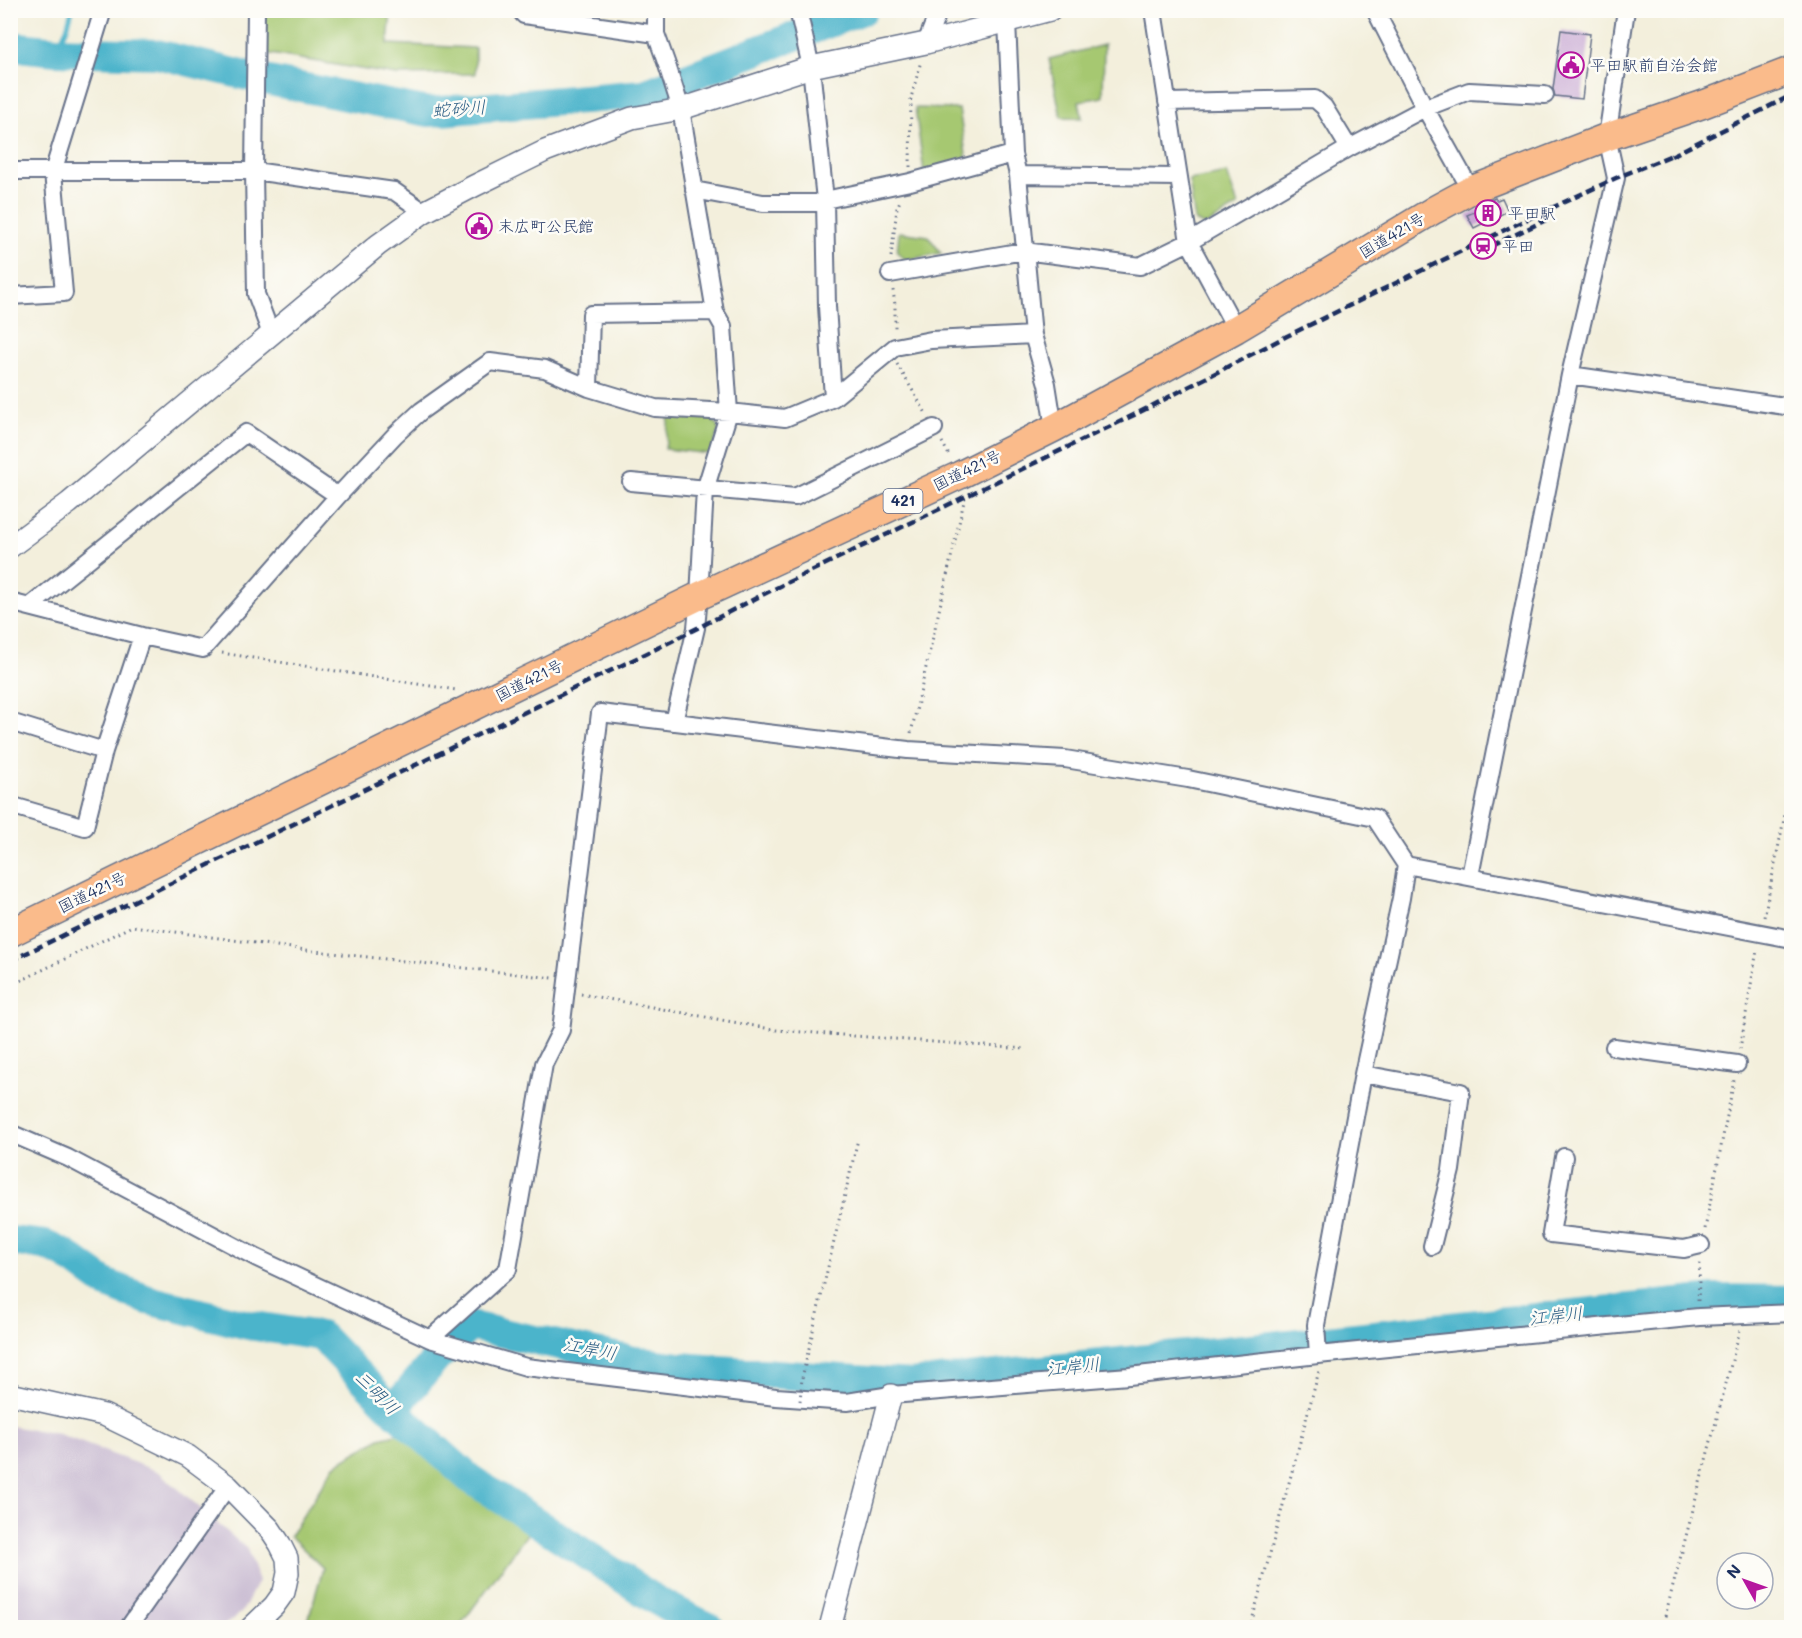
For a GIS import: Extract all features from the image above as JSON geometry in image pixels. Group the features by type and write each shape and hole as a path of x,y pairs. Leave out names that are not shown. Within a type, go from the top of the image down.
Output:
{"highway":[{"name":"国道421号","path":"10,933 699,596 960,475 1054,428 1236,329 1471,190 1607,136 1704,104 1791,70"}],"street":[{"path":"10,296 64,293 53,172 103,10"},
{"path":"256,10 254,171 256,294 271,334"},
{"path":"520,10 524,15 656,34"},
{"path":"656,10 656,34 681,109 715,312 723,326 729,412 705,490 696,628 675,722"},
{"path":"926,43 939,10"},
{"path":"10,547 69,503 378,245 424,212 545,151 632,118 681,109 811,67 926,43 1050,10"},
{"path":"1153,10 1189,242 1236,329"},
{"path":"1375,10 1425,108 1471,190"},
{"path":"1470,876 1570,375 1616,178 1607,136 1626,10"},
{"path":"798,14 811,67 825,201 827,306 833,398"},
{"path":"1007,22 1012,154 1018,175 1033,335 1047,384 1054,428"},
{"path":"890,274 1024,251 1140,266 1189,242 1349,148 1425,108 1469,91 1545,94"},
{"path":"1167,102 1315,99 1324,107 1349,148"},
{"path":"694,190 763,203 825,201 910,182 1012,154"},
{"path":"10,171 254,171 394,191 424,212"},
{"path":"1018,175 1179,177"},
{"path":"589,388 591,314 715,312"},
{"path":"10,602 142,636 203,649 395,435 421,411 490,362 545,369 589,388 655,408 784,418 833,398 895,347 931,340 1033,335"},
{"path":"1570,375 1791,407"},
{"path":"631,482 795,497 934,428"},
{"path":"29,607 246,433 338,496"},
{"path":"10,805 85,827 104,751 142,636"},
{"path":"429,1339 508,1269 544,1064 561,1030 600,713 908,750 1065,759 1188,779 1375,818 1407,864 1791,939"},
{"path":"10,722 104,751"},
{"path":"1317,1345 1316,1325 1363,1074 1407,864"},
{"path":"1614,1047 1737,1064"},
{"path":"1363,1074 1461,1092 1451,1170 1432,1246"},
{"path":"10,1133 68,1158 257,1258 429,1339 526,1367 776,1397 847,1402 891,1395 1129,1376 1317,1345 1699,1317 1791,1313"},
{"path":"1564,1157 1551,1234 1684,1249 1701,1245"},
{"path":"10,1394 104,1414 188,1456 228,1486 270,1529 287,1558 288,1573 284,1592 274,1606 251,1628"},
{"path":"830,1628 891,1395"},
{"path":"128,1628 228,1486"}],"path":[{"path":"908,750 965,498"},
{"path":"203,649 461,691"},
{"path":"1698,1295 1701,1245 1791,780"},
{"path":"10,986 132,926 566,986 776,1029 1025,1049"},
{"path":"800,1401 802,1378 858,1139"},
{"path":"1662,1628 1744,1315"},
{"path":"1250,1628 1320,1368 1317,1345"}],"shaded area":[{"path":"10,1426 59,1434 159,1472 247,1549 258,1581 242,1612 222,1627 11,1627"}],"green space":[{"path":"264,11 391,11 388,44 475,48 475,74 396,75 265,53"},
{"path":"1104,45 1103,97 1079,101 1082,118 1061,117 1049,59"},
{"path":"915,108 959,109 967,161 924,172"},
{"path":"1227,173 1238,206 1205,226 1195,221 1189,180"},
{"path":"899,232 928,236 941,253 906,260 897,252"},
{"path":"669,417 712,418 719,429 711,454 665,449"},
{"path":"407,1431 467,1483 533,1526 459,1627 301,1627 308,1621 323,1568 290,1536 335,1465 380,1438"}],"building":[{"name":"平田駅前自治会館","path":"1561,30 1590,34 1582,99 1555,96 1553,89"},
{"name":"平田駅","path":"1495,198 1497,200 1502,198 1508,211 1474,228 1467,215 1483,208 1481,205"}],"waterway":[{"path":"56,51 67,28 72,10"},
{"name":"蛇砂川","path":"10,46 56,51 157,54 264,80 429,112 644,94 863,10"},
{"name":"三明川","path":"10,1241 45,1245 65,1254 105,1283 148,1300 248,1325 321,1336 393,1410 469,1478 659,1602 710,1628"},
{"name":"江岸川","path":"393,1410 436,1359 470,1326 629,1360 680,1367 911,1384 1715,1299 1792,1300"}],"railway":[{"path":"1671,156 1792,95"},
{"path":"10,961 672,641 1517,224 1616,178 1677,153"},
{"path":"1491,246 1548,219"}],"place":[{"name":"平田駅前自治会館","path":"1571,65"},
{"name":"平田駅","path":"1488,213"},
{"name":"末広町公民館","path":"479,226"},
{"name":"平田","path":"1483,246"}]}
